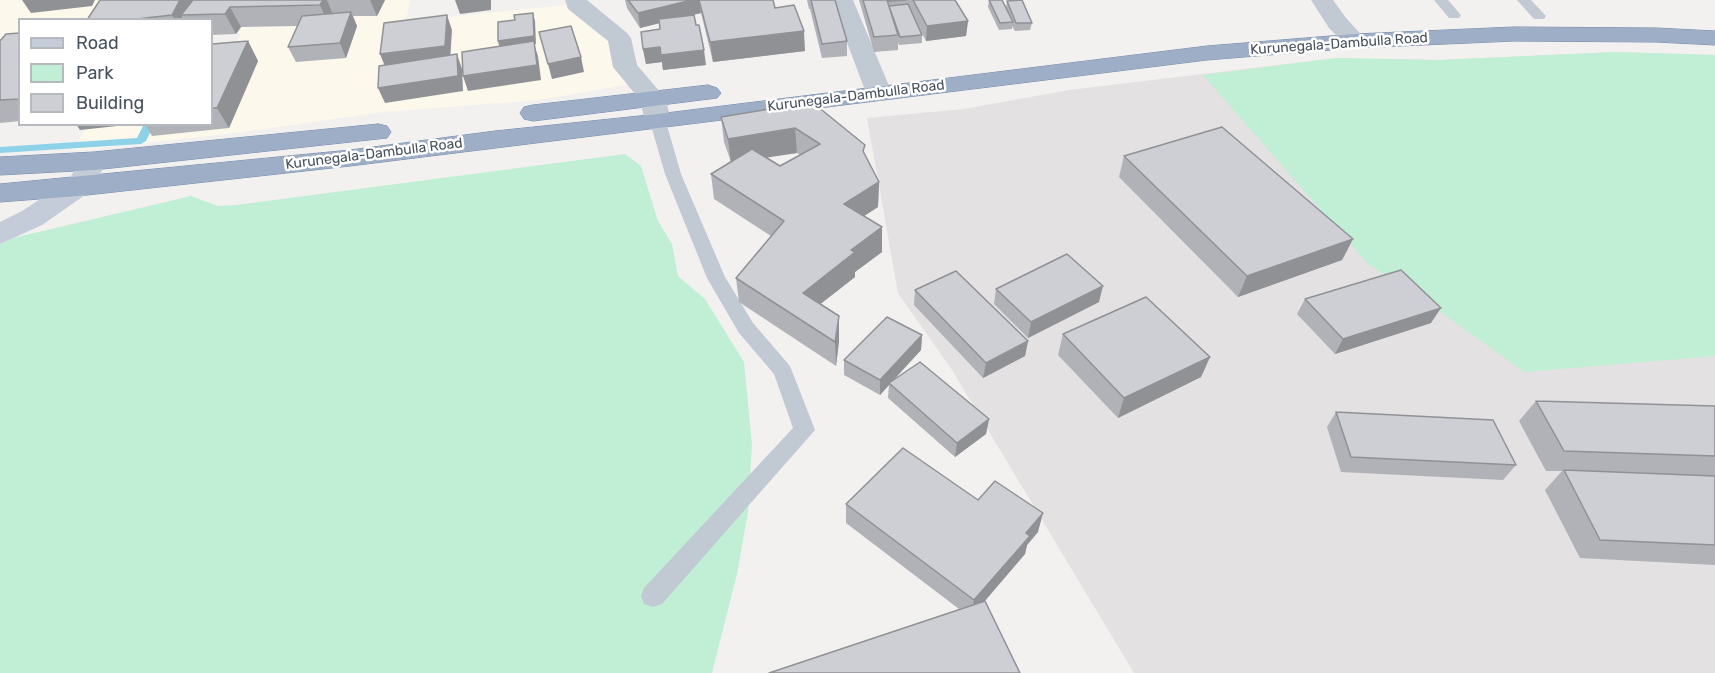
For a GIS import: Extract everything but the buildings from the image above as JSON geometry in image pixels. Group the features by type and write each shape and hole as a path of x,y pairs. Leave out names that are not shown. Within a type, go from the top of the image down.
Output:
{"highway":[{"name":"Kurunegala-Dambulla Road","path":"0,193 78,187 875,84 1207,53 1346,32 1448,8 1531,8 1715,20"},
{"name":"Kurunegala-Dambulla Road","path":"1346,32 1656,34 1715,38"},
{"name":"Kurunegala-Dambulla Road","path":"0,166 94,161 426,127 655,111"}],"main road":[{"path":"0,234 32,218 78,187 94,161"}],"street":[{"path":"576,0 576,4 619,38 625,67 655,111"},
{"path":"842,0 875,84"},
{"path":"1322,0 1346,32"}],"lane":[{"path":"653,596 804,430 783,371 746,328 716,278 673,174 655,111"}],"shaded area":[{"path":"0,0 410,0 406,21 576,4 619,38 626,85 539,100 383,112 236,133 72,151 87,126 213,126 213,97 241,33 213,36 213,18 18,18 18,120 0,122"},
{"path":"1615,52 1715,55 1715,673 1134,673 952,370 898,293 867,118 964,109 1069,90 1336,58 1438,60"}],"green space":[{"path":"1615,52 1715,55 1715,356 1524,372 1428,303 1368,264 1203,75 1336,58 1438,60"},
{"path":"625,154 641,166 658,221 672,244 678,276 705,299 744,362 752,444 748,512 737,574 712,673 0,673 0,244 13,238 191,196 218,206 236,205"}],"waterway":[{"path":"0,150 141,141 148,126"}]}
